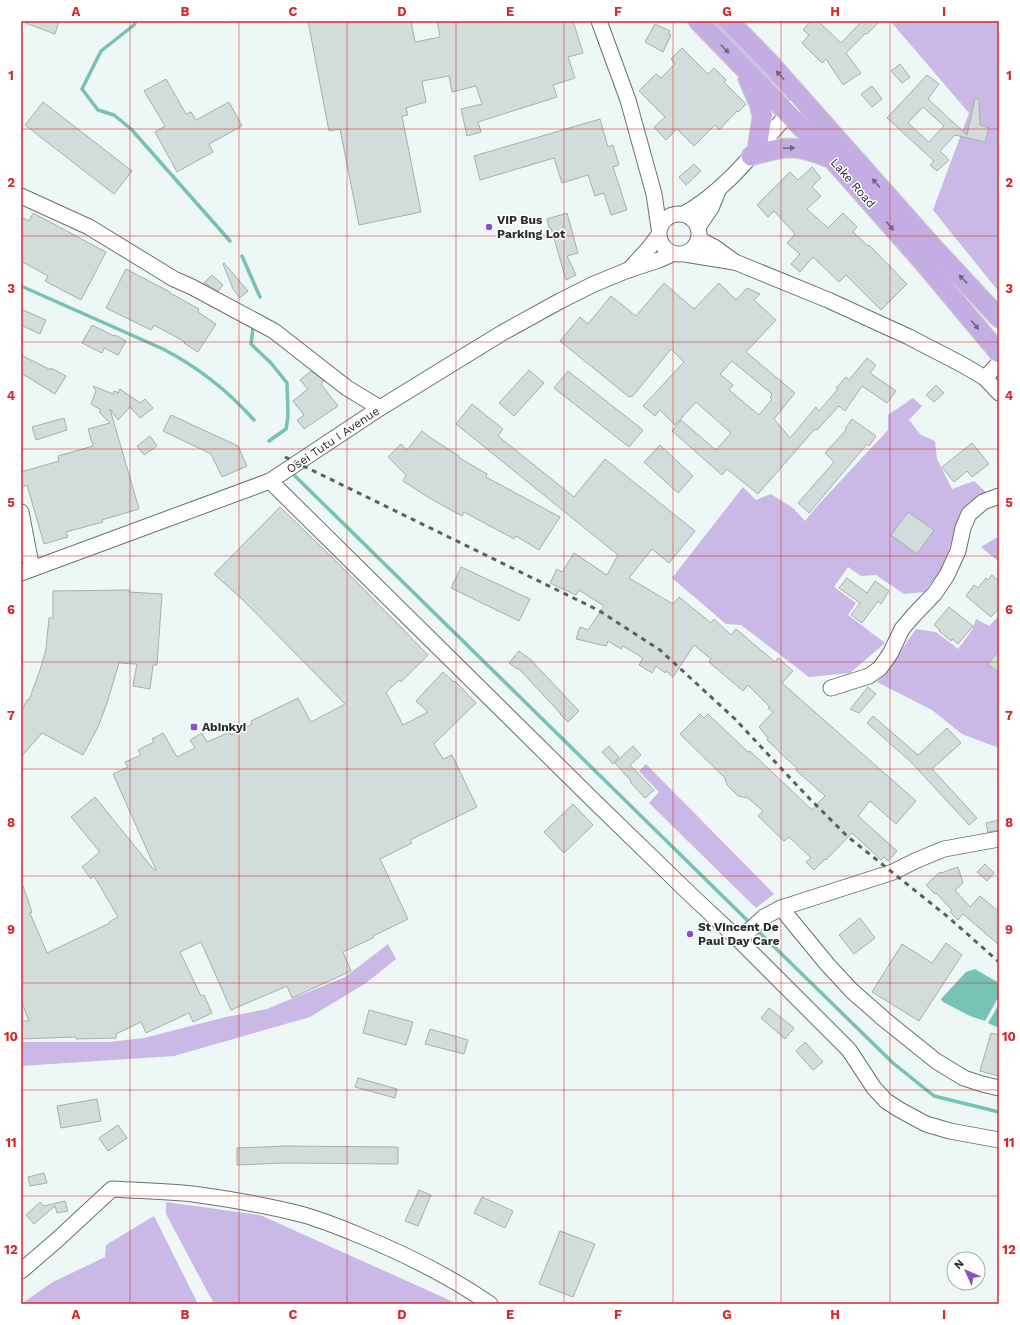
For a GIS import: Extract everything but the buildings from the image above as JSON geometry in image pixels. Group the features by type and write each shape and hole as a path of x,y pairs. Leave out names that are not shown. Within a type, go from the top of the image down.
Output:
{"main road":[{"name":"Lake Road","path":"698,21 832,159 922,261 999,353"},
{"name":"Lake Road","path":"730,21 802,99 928,242 999,318"},
{"path":"742,66 759,104 762,116 754,152 778,148 797,147 832,159"}],"street":[{"path":"599,21 628,100 654,194 660,243 665,250 678,254 735,262"},
{"path":"659,232 663,221 669,216 693,209 719,188 802,99"},
{"path":"678,254 691,251 696,246 699,233 719,188"},
{"path":"654,194 680,214 692,219 699,233 714,247 735,262 828,300 902,334 985,378 999,393"},
{"path":"21,196 89,227 174,279 192,287 274,331 347,388 380,408"},
{"name":"Osei Tutu I Avenue","path":"628,270 649,248 659,232"},
{"name":"Osei Tutu I Avenue","path":"27,571 270,481 380,408 502,333 594,284 628,270 678,254"},
{"path":"985,378 999,363"},
{"path":"270,481 693,897 743,936 849,1050 874,1088 886,1100 900,1110 926,1124 950,1131 999,1140"},
{"path":"831,688 870,676 880,668 890,654 902,629 936,593 947,575 958,551 963,528 969,514 983,502 999,496"},
{"path":"21,512 27,571"},
{"path":"743,936 764,917 781,908 892,872 944,848 999,839"},
{"path":"781,908 842,980 885,1020 936,1060 964,1078 999,1088"},
{"path":"21,1271 112,1189 161,1191 199,1195 267,1206 320,1220 387,1246 431,1267 470,1290 490,1304"}],"shaded area":[{"path":"709,21 720,21 787,89 786,95 780,97"},
{"path":"893,21 999,21 999,292 933,210 969,113 892,23"},
{"path":"913,398 922,406 909,420 921,435 935,441 937,459 952,489 974,481 989,495 958,519 944,566 924,592 904,594 876,575 861,576 848,567 834,587 856,603 848,615 885,643 850,673 809,677 741,625 726,624 672,578 743,487 756,500 771,494 793,508 805,521 888,430 888,415"},
{"path":"999,536 999,562 981,547"},
{"path":"999,616 999,748 962,734 932,710 877,682 886,672 916,629 936,632 958,649 972,630 976,619 989,626"},
{"path":"646,764 774,894 756,908 649,803 659,792 639,771"},
{"path":"388,944 396,959 366,983 310,1017 174,1056 21,1066 21,1042 109,1042 144,1038 226,1017 267,1009 345,977"},
{"path":"975,969 999,983 999,996 985,1021 970,1016 943,1002 941,999 966,972"},
{"path":"999,1004 999,1028 988,1023"},
{"path":"166,1202 260,1215 458,1304 214,1304 166,1214"},
{"path":"154,1216 198,1304 21,1304 53,1282 105,1257 106,1245"}],"waterway":[{"path":"136,21 134,25 101,51 82,89 98,110 114,115 131,129 230,241"},
{"path":"242,256 260,297"},
{"path":"21,286 176,356 212,380 234,399 254,420"},
{"path":"253,328 251,344 271,363 287,383 288,416 286,429 269,441"},
{"path":"295,476 750,923"},
{"path":"756,929 893,1063 934,1096 999,1112"}],"railway":[{"path":"285,457 598,610 660,650 735,719 806,795 847,836 948,917 999,962"}],"place":[{"name":"VIP Bus Parking Lot","path":"489,227"},
{"name":"Abinkyi","path":"194,727"},
{"name":"St Vincent De Paul Day Care","path":"690,934"}]}
